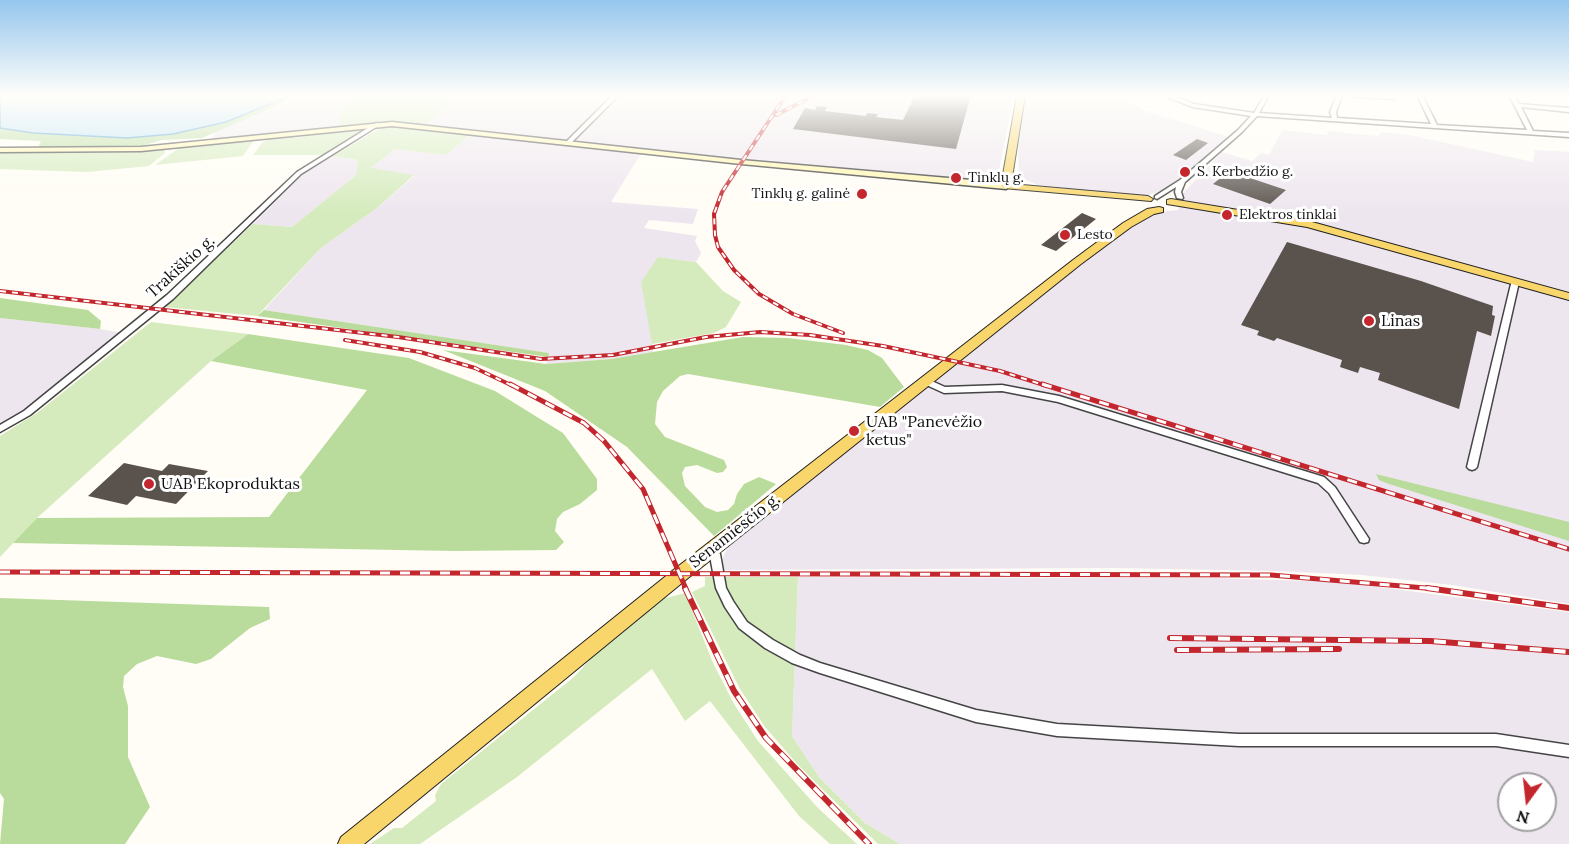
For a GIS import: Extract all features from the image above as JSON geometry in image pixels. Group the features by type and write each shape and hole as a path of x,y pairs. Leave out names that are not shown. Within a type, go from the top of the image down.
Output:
{"main road":[{"path":"0,150 141,149 280,134"},
{"path":"482,134 1109,197 1147,202 1159,210"},
{"path":"1006,186 1015,134"},
{"path":"1109,197 1196,205 1326,228 1569,297"},
{"name":"Senamiesčio g.","path":"348,844 711,550 1128,223 1147,202"},
{"path":"1173,202 1245,213"},
{"name":"Senamiesčio g.","path":"1128,223 1173,202"}],"street":[{"name":"Trakiškio g.","path":"0,429 27,413 170,297 299,173 361,134"},
{"path":"568,143 576,134"},
{"name":"Senamiesčio g.","path":"1147,202 1182,183 1234,134"},
{"name":"Senamiesčio g.","path":"1173,202 1182,183"},
{"path":"1472,467 1515,282"},
{"path":"925,381 944,390 1002,387 1059,399 1321,480 1332,490 1364,539"},
{"path":"711,550 715,554 721,588 729,604 743,625 769,644 796,659 820,668 976,716 1069,730 1239,740 1496,740 1569,751"}],"shaded area":[{"path":"214,134 266,134 210,141"},
{"path":"471,134 642,152 611,202 698,209 693,224 649,220 644,228 697,236 695,241 701,253 696,262 658,257 649,321 653,352 611,359 546,364 548,353 264,310 321,248 377,208 414,176 370,169 395,149 446,155"},
{"path":"511,134 1006,134 998,175 980,181"},
{"path":"1020,134 1221,134 1229,137 1166,189 1143,197 1038,185 1019,177 1018,152"},
{"path":"1280,134 1410,135 1533,162 1535,150 1569,152 1569,604 1452,585 1362,575 1275,571 1112,568 723,570 723,558 729,544 1080,263 1142,219 1157,212 1178,210 1183,193 1222,152 1252,161 1261,153 1269,155"},
{"path":"333,156 358,160 356,175 292,227 253,224 302,175"},
{"path":"0,318 124,333 27,413 0,429"},
{"path":"798,577 1212,578 1341,582 1569,612 1569,844 900,844 865,823 819,777 792,736"}],"green space":[{"path":"0,134 59,134 127,138 149,134 210,134 202,138 162,140 134,148 107,149 38,147 41,141 0,139"},
{"path":"317,134 359,134 324,155 253,155 262,143 272,137 298,135 294,138"},
{"path":"370,134 471,134 446,155 395,149 371,168 414,175 377,208 321,248 257,316 165,307 253,224 292,227 356,175 358,160 333,156"},
{"path":"254,140 243,156 155,165 179,148"},
{"path":"164,149 165,153 149,166 87,172 0,169 0,152 112,153"},
{"path":"658,257 696,262 723,291 741,302 726,327 714,333 652,344 641,282"},
{"path":"0,298 88,310 101,321 100,329 0,318"},
{"path":"264,310 549,353 548,357 257,316"},
{"path":"151,322 248,334 211,361 37,518 0,557 0,436 37,413"},
{"path":"248,334 409,358 495,391 563,433 597,479 597,490 580,504 563,512 557,519 555,531 564,542 556,550 454,551 13,543 37,518 269,517 367,390 211,361"},
{"path":"743,337 788,338 868,350 882,358 904,387 880,407 688,374 680,376 663,391 657,402 655,424 665,437 724,460 727,467 723,472 717,473 697,465 685,467 682,473 685,486 705,507 717,512 728,510 734,504 744,484 759,477 776,484 714,536 627,447 545,391 443,350 546,364 611,359"},
{"path":"1376,474 1569,522 1569,541 1386,483 1379,480"},
{"path":"705,577 798,577 792,736 819,777 865,823 900,844 878,844 798,765 765,727 740,689 692,592 705,586"},
{"path":"685,593 713,663 734,704 758,741 818,808 857,844 830,844 799,816 710,701 685,721 652,669 517,777 420,844 370,844 394,828 402,828 436,801 435,795 441,784 574,677 600,649 658,600"},
{"path":"0,598 269,607 270,619 250,628 211,659 196,664 157,656 137,664 124,676 123,687 128,706 128,757 150,807 125,844 0,844 4,799 0,793"}],"water":[{"path":"59,134 169,134 127,138"}],"building":[{"path":"837,134 960,134 956,149"},
{"path":"1197,139 1208,143 1186,160 1173,155"},
{"path":"1229,171 1286,190 1270,204 1213,184"},
{"name":"Lesto","path":"1082,213 1096,219 1056,251 1041,245"},
{"name":"Linas","path":"1287,242 1421,281 1493,306 1492,315 1495,316 1491,336 1477,331 1459,409 1378,380 1380,373 1360,367 1358,373 1340,367 1342,360 1277,338 1274,341 1257,335 1259,331 1241,325"},
{"name":"UAB Ekoproduktas","path":"124,463 162,471 169,464 208,471 176,504 136,496 127,505 88,496"}],"railway":[{"path":"760,134 722,192 714,214 718,247 734,270 759,294 793,314 843,333"},
{"path":"0,291 398,337 541,359 613,355 706,337 760,332 810,335 883,346 1000,371 1047,386"},
{"path":"345,340 420,352 475,368 513,386"},
{"path":"510,384 584,423 604,441 643,489 679,574"},
{"path":"1042,384 1569,549"},
{"path":"0,572 679,574"},
{"path":"679,574 1271,575 1430,588"},
{"path":"679,574 686,589"},
{"path":"685,588 734,691 766,738 869,844"},
{"path":"1430,588 1437,589"},
{"path":"1430,588 1569,608"},
{"path":"1170,638 1430,641 1569,652"},
{"path":"1177,650 1339,649"}],"place":[{"name":"S. Kerbedžio g.","path":"1185,172"},
{"name":"Tinklų g.","path":"956,178"},
{"name":"Tinklų g. galinė","path":"862,194"},
{"name":"Elektros tinklai","path":"1227,215"},
{"name":"Lesto","path":"1065,235"},
{"name":"Linas","path":"1369,321"},
{"name":"UAB \"Panevėžio ketus\"","path":"854,431"},
{"name":"UAB Ekoproduktas","path":"149,484"}]}
